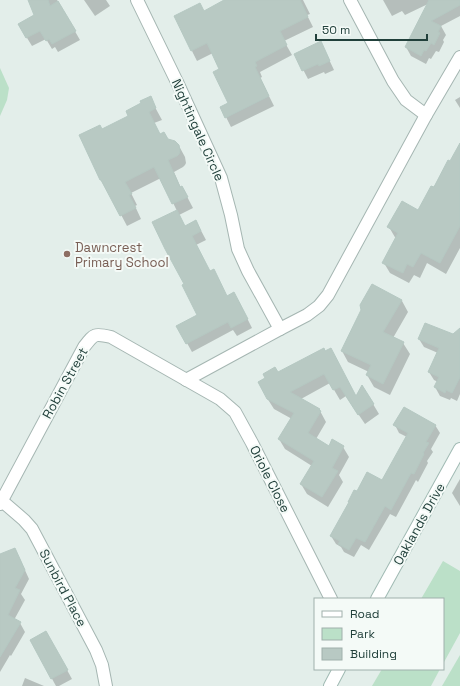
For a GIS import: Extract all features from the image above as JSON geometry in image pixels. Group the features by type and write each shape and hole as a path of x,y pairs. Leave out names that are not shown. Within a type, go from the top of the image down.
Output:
{"street":[{"name":"Nightingale Circle","path":"137,0 221,178 238,249 248,271 280,329"},
{"path":"350,0 393,81 406,100 426,115"},
{"path":"186,380 307,315 319,306 328,294 426,115 460,57"},
{"name":"Robin Street","path":"1,502 84,347 91,337 100,334 111,337 186,380"},
{"name":"Oriole Close","path":"186,380 220,399 235,412 330,598"},
{"name":"Oaklands Drive","path":"378,598 460,449"},
{"name":"Sunbird Place","path":"1,502 24,520 32,529 96,650 102,665 106,686"},
{"path":"330,686 338,670"}],"green space":[{"path":"0,68 9,88 7,100 0,116"},
{"path":"443,561 460,571 460,633 444,662 444,598 422,598"},
{"path":"460,655 460,686 442,686"},
{"path":"381,670 439,670 431,686 372,686"}],"building":[{"path":"28,0 48,0 50,6 58,1 76,31 52,44 49,39 46,41 40,31 26,38 18,24 34,15"},
{"path":"224,0 300,0 308,17 280,31 287,45 255,62 257,66 255,67 269,96 225,118 220,107 228,103 213,72 219,69 207,43 191,51 174,16 200,3 204,11"},
{"path":"429,0 460,0 460,5 431,21 441,26 438,32 440,33 434,45 431,43 426,51 424,50 421,56 405,47"},
{"path":"321,41 330,61 319,66 318,64 302,71 294,54"},
{"path":"151,96 156,108 149,112 160,134 164,132 168,139 175,141 179,145 179,154 168,160 180,187 182,186 188,197 172,204 154,167 125,182 132,194 129,195 136,208 120,216 100,180 79,135 100,125 102,129 128,116 126,111 141,103 140,101"},
{"path":"460,143 460,226 440,263 421,253 413,267 407,264 403,273 382,263 398,233 387,227 402,201 418,210 431,186 434,187 448,160 450,161"},
{"path":"177,210 185,226 196,220 201,231 192,236 210,271 214,269 227,296 234,292 248,319 231,328 228,322 186,344 176,326 197,315 182,285 184,284 152,222"},
{"path":"372,284 402,300 383,332 404,342 383,384 366,375 371,365 341,351 361,310 360,305"},
{"path":"425,323 453,334 460,328 460,377 452,393 446,390 445,393 434,387 439,377 428,372 439,348 418,339"},
{"path":"324,348 325,351 331,348 356,396 362,385 374,404 358,415 340,387 333,390 324,374 290,392 321,411 308,433 329,446 332,439 344,446 332,468 338,471 322,497 300,484 314,461 278,439 294,413 267,399 258,382 265,378 263,374 275,367 278,372"},
{"path":"404,407 436,425 426,442 429,443 414,474 411,473 391,510 385,506 365,542 356,538 349,550 338,544 340,541 330,536 354,490 357,491 367,472 382,480 408,433 393,425"},
{"path":"15,548 25,570 15,588 20,590 8,615 21,622 0,657 0,554"},
{"path":"46,631 68,670 51,679 30,640"}],"place":[{"name":"Dawncrest Primary School","path":"67,254"}]}
